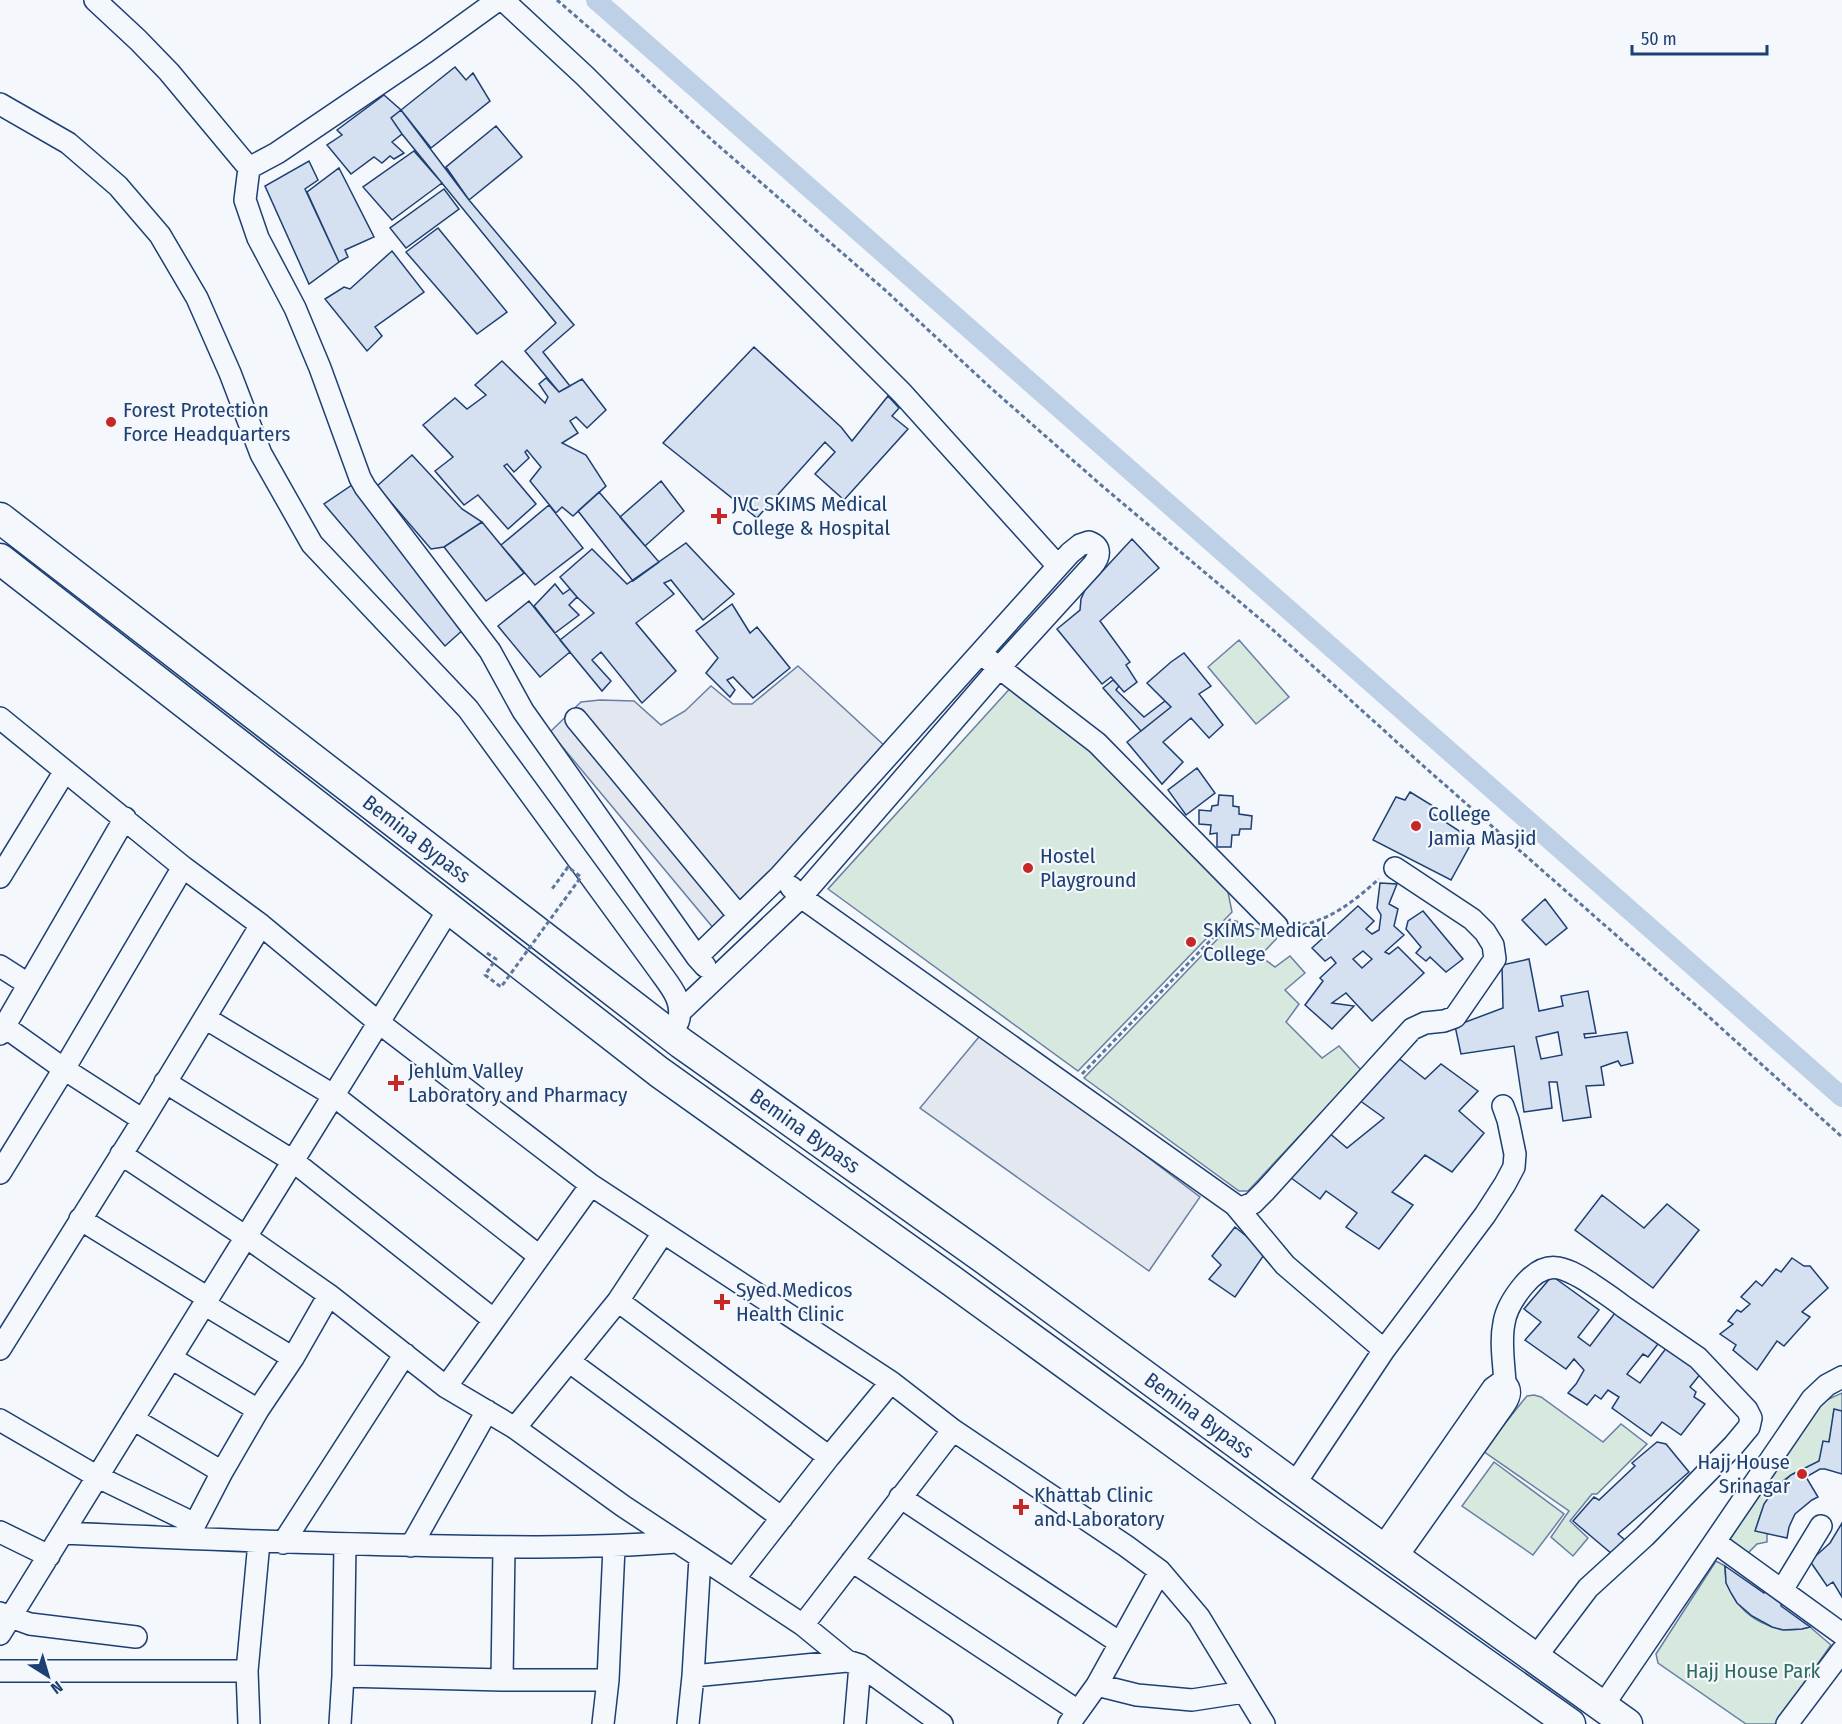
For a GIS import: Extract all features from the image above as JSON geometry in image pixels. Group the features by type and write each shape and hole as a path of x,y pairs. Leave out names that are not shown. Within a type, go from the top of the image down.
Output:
{"highway":[{"name":"Bemina Bypass","path":"0,518 677,1024 985,1259 1627,1724"},
{"name":"Bemina Bypass","path":"0,559 659,1072 1270,1512 1570,1724"}],"street":[{"path":"95,0 169,72 249,168 245,200 258,238 295,308 365,487 490,651 523,711 697,957 716,977"},
{"path":"249,168 277,153 498,0"},
{"path":"502,0 585,76 902,393 1058,566"},
{"path":"0,104 68,143 118,186 160,235 197,298 230,373 261,454 312,544 468,709 678,999 677,1024"},
{"path":"677,1024 716,977 801,897 999,668 1099,558 1099,550 1095,544 1089,542 1080,544 1070,553 780,876 697,957"},
{"path":"980,652 1097,743 1277,926"},
{"path":"0,718 183,867 261,925 378,1022 591,1185 891,1382 953,1430 1160,1571 1199,1617 1264,1724"},
{"path":"576,719 739,916"},
{"path":"0,876 65,771"},
{"path":"125,818 2,1031 143,1120"},
{"path":"0,1173 183,867"},
{"path":"1239,1209 1253,1203 1265,1191 1412,1029 1425,1023 1455,1017 1495,959 1492,945 1485,932 1472,919 1395,868"},
{"path":"780,876 801,897 1239,1209 1285,1265 1384,1350"},
{"path":"136,1637 4,1621 49,1556 449,909"},
{"path":"0,1349 261,925"},
{"path":"0,966 28,984"},
{"path":"205,1018 333,1095 539,1256"},
{"path":"165,1082 293,1161 494,1320"},
{"path":"1294,1485 1384,1350 1485,1215 1514,1167 1515,1154 1503,1106"},
{"path":"121,1154 329,1295 446,1387 515,1428 623,1506 803,1625 942,1724"},
{"path":"446,1387 591,1185"},
{"path":"80,1219 293,1358"},
{"path":"515,1428 618,1301 663,1233"},
{"path":"1389,1553 1493,1388 1500,1383 1505,1383 1504,1320 1515,1296 1536,1274 1547,1267 1555,1266 1572,1271 1698,1358 1747,1410 1751,1418 1749,1427 1645,1536 1588,1588 1535,1658"},
{"path":"191,1532 258,1410 293,1358 329,1295"},
{"path":"618,1301 829,1457"},
{"path":"283,1543 405,1354"},
{"path":"171,1358 258,1410"},
{"path":"570,1362 782,1518"},
{"path":"1602,1707 1812,1399 1841,1376"},
{"path":"734,1579 891,1382"},
{"path":"411,1546 487,1411"},
{"path":"133,1419 222,1472"},
{"path":"0,1420 191,1532"},
{"path":"803,1625 953,1430"},
{"path":"900,1497 1120,1643"},
{"path":"1782,1590 1821,1526"},
{"path":"0,1532 49,1556"},
{"path":"63,1533 191,1532 259,1542 504,1548 614,1547 677,1542"},
{"path":"249,1724 247,1671 259,1542"},
{"path":"1715,1542 1842,1634"},
{"path":"340,1724 345,1544"},
{"path":"603,1724 608,1680 614,1547"},
{"path":"502,1680 504,1548"},
{"path":"688,1724 700,1558"},
{"path":"852,1561 1073,1718 1097,1685 1160,1571"},
{"path":"1787,1724 1842,1651"},
{"path":"693,1676 854,1663"},
{"path":"854,1663 855,1724"},
{"path":"0,1671 247,1671"},
{"path":"343,1676 608,1680"},
{"path":"1097,1685 1137,1695 1192,1700 1244,1692"}],"path":[{"path":"557,0 713,141 885,290 1101,485 1272,628 1420,763 1842,1137"},
{"path":"487,953 496,959 485,975 501,987 581,877 568,867 552,889"},
{"path":"1070,1088 1230,920 1258,927 1318,922 1369,890 1395,868"}],"green space":[{"path":"1239,640 1289,697 1256,724 1208,667"},
{"name":"Hostel Playground","path":"1014,684 1083,742 1227,887 1232,912 1078,1071 828,889"},
{"path":"1231,925 1272,931 1277,938 1260,956 1275,967 1290,956 1305,973 1285,990 1299,1004 1286,1022 1322,1058 1339,1046 1361,1070 1248,1191 1239,1191 1084,1078"},
{"path":"1842,1393 1842,1411 1834,1410 1830,1438 1822,1457 1815,1464 1785,1479 1768,1498 1756,1530 1767,1533 1767,1542 1757,1544 1748,1553 1728,1542 1822,1402"},
{"path":"1527,1396 1541,1397 1603,1442 1621,1424 1647,1444 1597,1494 1592,1494 1570,1521 1588,1538 1573,1556 1551,1537 1569,1511 1483,1451"},
{"path":"1494,1462 1564,1514 1533,1555 1462,1506"},
{"name":"Hajj House Park","path":"1716,1561 1725,1566 1726,1580 1734,1597 1750,1615 1772,1627 1797,1629 1810,1627 1831,1645 1775,1724 1746,1724 1658,1663 1656,1654"}],"shaded area":[{"path":"798,666 886,747 715,930 550,732 581,702 634,701 661,725 685,711 711,686 733,704 752,704"},
{"path":"983,1032 1200,1197 1149,1271 920,1108"}],"building":[{"path":"455,67 466,80 473,73 490,101 431,148 401,110"},
{"path":"384,95 401,110 391,118 402,134 392,142 404,153 394,159 390,156 382,163 374,157 351,174 327,145 342,135 337,130"},
{"path":"401,110 469,200 574,325 543,352 570,386 559,392 525,351 556,323 402,134 391,118"},
{"path":"496,126 522,157 469,200 446,167"},
{"path":"414,151 442,183 392,220 363,187"},
{"path":"309,161 318,180 305,189 339,262 309,284 265,186"},
{"path":"339,168 374,237 345,250 348,257 339,262 307,192"},
{"path":"444,189 459,209 406,248 390,228"},
{"path":"438,228 507,312 477,334 406,252"},
{"path":"392,251 424,292 375,327 382,336 367,351 325,299 344,287 350,289"},
{"path":"754,347 841,427 852,441 888,396 899,408 892,416 908,429 844,500 815,474 835,452 825,442 757,518 663,443"},
{"path":"502,361 545,403 548,397 539,384 546,378 559,392 582,379 606,410 587,428 576,417 570,421 578,433 562,443 586,455 606,486 573,516 562,507 556,513 530,481 541,467 527,450 525,452 529,458 514,472 507,464 504,466 536,504 508,529 478,495 464,505 435,471 453,457 423,425 455,398 467,409 486,395 475,385"},
{"path":"412,455 462,509 482,522 444,547 431,549 377,486"},
{"path":"661,481 684,511 645,546 620,517"},
{"path":"352,485 465,628 445,646 324,504"},
{"path":"599,492 659,562 633,581 578,511"},
{"path":"549,505 583,548 535,585 501,545"},
{"path":"482,522 524,573 486,601 444,547"},
{"path":"1132,539 1159,568 1100,621 1130,662 1126,665 1137,682 1124,692 1111,677 1102,684 1057,629 1080,610 1085,590"},
{"path":"686,543 734,594 703,620 671,580 664,583 674,594 636,623 676,671 642,703 601,652 592,660 611,681 602,691 560,640 594,613 560,577 592,549 627,584"},
{"path":"555,584 563,594 570,589 577,597 569,605 579,615 555,633 534,606"},
{"path":"529,601 570,652 540,677 498,626"},
{"path":"732,604 750,633 757,627 790,668 753,698 733,677 727,680 735,690 730,697 706,673 718,658 696,631"},
{"path":"1184,653 1211,686 1199,694 1223,725 1209,738 1191,718 1163,742 1183,762 1162,784 1127,742 1171,707 1147,683"},
{"path":"1113,680 1119,686 1116,690 1144,717 1165,701 1171,707 1141,731 1103,688"},
{"path":"1197,768 1215,793 1186,815 1168,790"},
{"name":"College Jamia Masjid","path":"1410,792 1433,806 1430,812 1473,840 1451,880 1373,840 1396,797 1405,800"},
{"path":"1219,795 1233,796 1233,806 1239,807 1239,814 1252,816 1251,829 1240,829 1239,835 1232,835 1231,847 1217,847 1217,833 1210,834 1211,825 1199,824 1199,810 1211,811 1212,806 1218,805"},
{"path":"1380,883 1397,884 1389,904 1398,909 1394,926 1404,935 1385,952 1389,954 1398,947 1424,973 1372,1021 1346,993 1332,1003 1354,1006 1332,1029 1305,1005 1323,981 1320,978 1336,963 1331,957 1325,961 1312,948 1358,906 1374,921 1366,929 1372,934 1379,930 1381,915 1377,908","holes":["1363,951 1372,959 1362,968 1353,959"]},
{"path":"1545,899 1567,928 1546,945 1522,920"},
{"path":"1423,911 1463,959 1446,972 1430,957 1426,961 1416,953 1421,947 1406,929 1408,921"},
{"path":"1529,959 1539,1011 1563,1006 1561,996 1588,991 1596,1033 1584,1034 1585,1038 1627,1032 1633,1063 1621,1066 1618,1061 1601,1067 1604,1085 1586,1086 1591,1117 1563,1121 1557,1082 1549,1082 1552,1108 1524,1112 1514,1046 1461,1054 1455,1026 1503,1008 1502,965","holes":["1558,1032 1562,1055 1541,1059 1536,1037"]},
{"path":"1397,1057 1425,1079 1441,1064 1478,1091 1459,1111 1484,1133 1452,1172 1425,1155 1392,1192 1413,1205 1379,1249 1346,1227 1357,1213 1326,1191 1320,1199 1287,1175 1328,1132 1347,1148 1384,1118 1359,1100"},
{"path":"1602,1195 1644,1228 1667,1204 1699,1230 1653,1288 1575,1230"},
{"path":"1235,1227 1266,1252 1235,1297 1209,1279 1221,1265 1212,1256"},
{"path":"1792,1258 1804,1266 1810,1266 1828,1288 1802,1312 1810,1317 1784,1346 1777,1341 1757,1370 1733,1350 1736,1345 1720,1334 1733,1324 1728,1321 1737,1310 1741,1312 1750,1304 1741,1297 1756,1281 1762,1286 1776,1269 1781,1272"},
{"path":"1552,1276 1599,1310 1578,1337 1590,1346 1615,1313 1658,1344 1648,1357 1643,1354 1627,1374 1640,1383 1667,1347 1702,1372 1690,1387 1696,1392 1694,1397 1705,1404 1681,1435 1662,1422 1651,1436 1612,1408 1619,1397 1608,1390 1601,1399 1595,1395 1587,1405 1568,1393 1584,1370 1574,1359 1566,1369 1525,1340 1541,1322 1524,1309"},
{"name":"Hajj House Srinagar","path":"1834,1409 1842,1411 1842,1474 1820,1469 1806,1477 1818,1497 1795,1514 1787,1538 1755,1531 1764,1504 1774,1490 1791,1475 1819,1461 1823,1441 1829,1442"},
{"path":"1657,1442 1666,1444 1689,1472 1618,1534 1625,1540 1612,1554 1573,1521 1594,1497 1599,1500 1635,1466 1632,1463"},
{"name":"Hajj House Srinagar","path":"1842,1523 1842,1597 1833,1582 1827,1586 1810,1561 1830,1543"},
{"path":"1725,1566 1764,1593 1768,1589 1782,1599 1781,1606 1810,1627 1783,1630 1752,1616 1737,1603 1731,1593 1726,1583"}],"waterway":[{"path":"596,0 1842,1097"}],"place":[{"name":"Forest Protection Force Headquarters","path":"111,422"},
{"name":"JVC SKIMS Medical College & Hospital","path":"719,516"},
{"name":"College Jamia Masjid","path":"1416,826"},
{"name":"Hostel Playground","path":"1028,868"},
{"name":"SKIMS Medical College","path":"1191,942"},
{"name":"Jehlum Valley Laboratory and Pharmacy","path":"396,1083"},
{"name":"Syed Medicos Health Clinic","path":"722,1302"},
{"name":"Hajj House Srinagar","path":"1802,1474"},
{"name":"Khattab Clinic and Laboratory","path":"1021,1507"}]}
